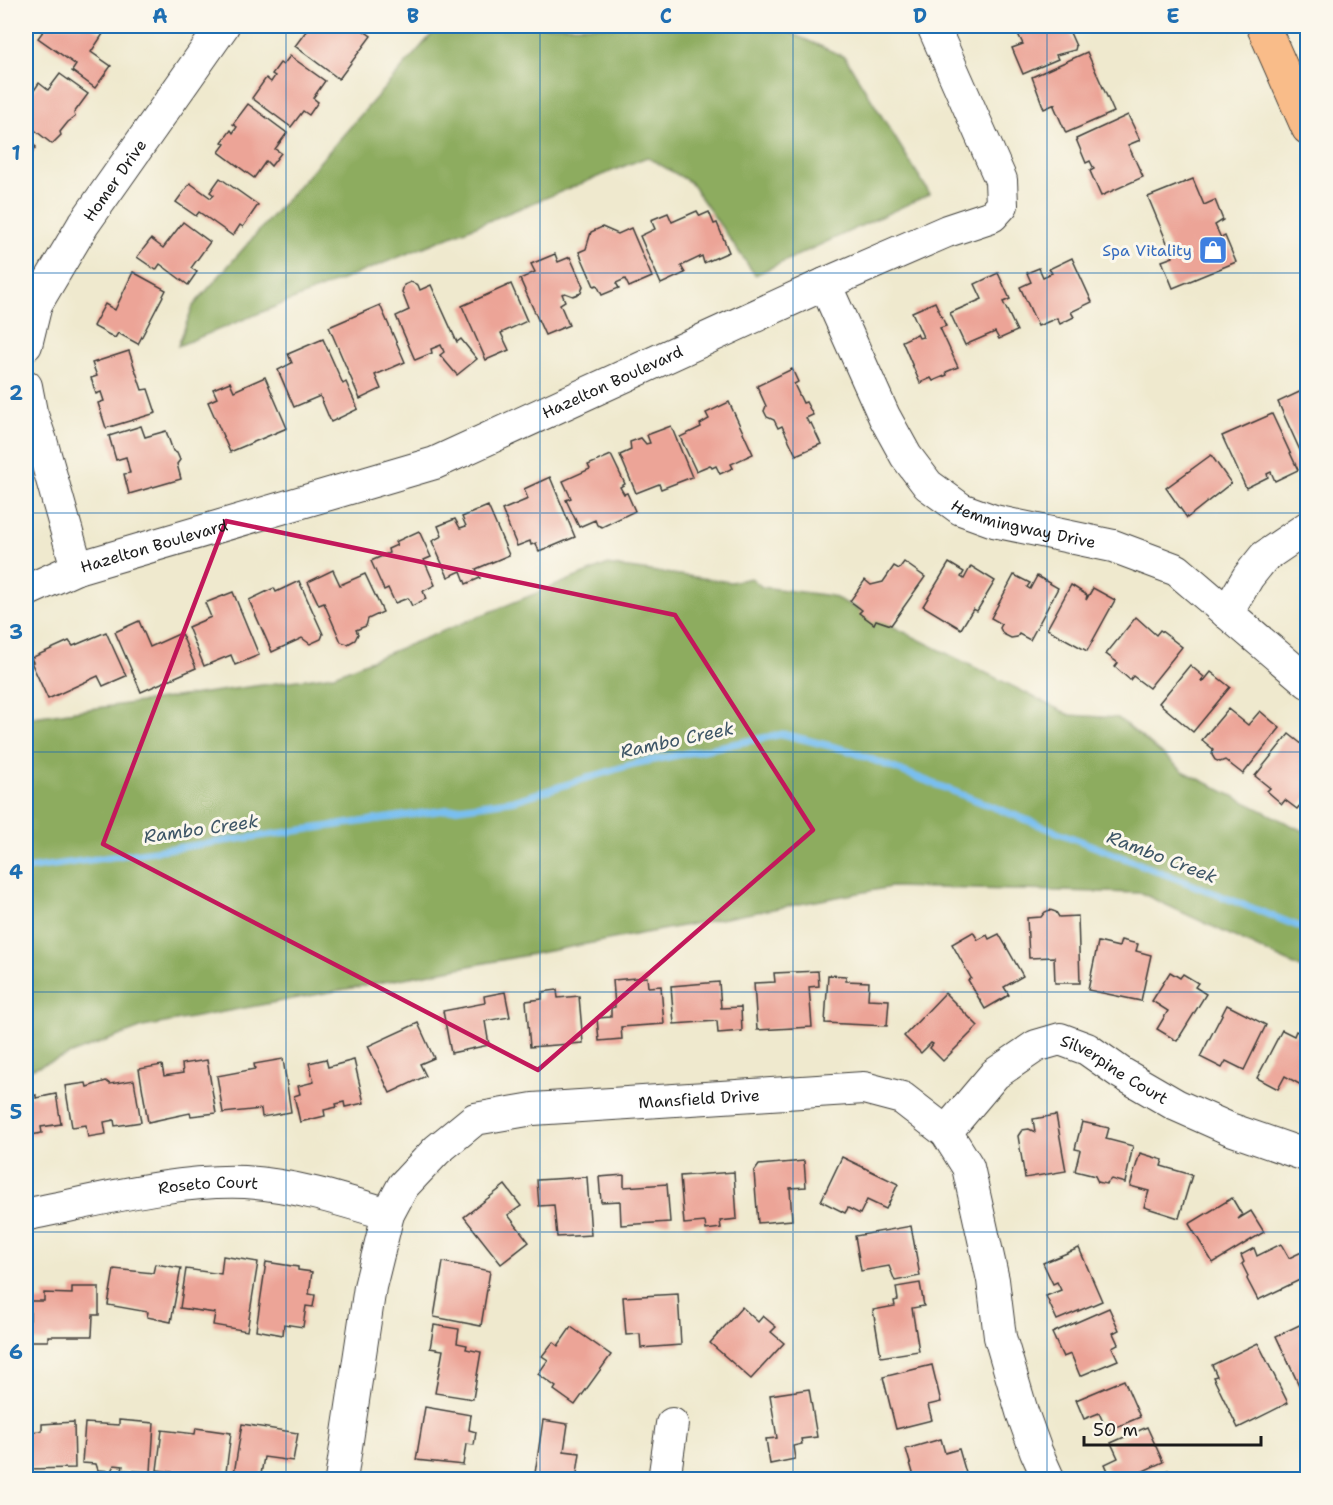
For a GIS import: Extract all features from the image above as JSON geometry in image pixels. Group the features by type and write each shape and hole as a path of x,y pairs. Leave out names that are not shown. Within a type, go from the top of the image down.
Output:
{"main road":[{"path":"1263,26 1308,128"}],"street":[{"name":"Homer Drive","path":"26,345 36,304 83,225 223,26"},
{"name":"Hazelton Boulevard","path":"26,591 77,568 435,463 825,284 947,231 992,216 1002,205 1001,180 933,26"},
{"name":"Hemmingway Drive","path":"825,284 884,416 906,456 928,485 962,509 993,521 1113,546 1177,570 1308,682"},
{"path":"26,386 31,412 77,568"},
{"path":"1227,613 1248,577 1264,557 1308,527"},
{"name":"Silverpine Court","path":"946,1132 995,1074 1036,1046 1060,1039 1087,1049 1176,1105 1230,1129 1308,1156"},
{"name":"Mansfield Drive","path":"341,1479 370,1287 388,1214 403,1186 437,1149 475,1119 533,1109 864,1088 902,1098 946,1132 968,1167 993,1280 999,1337 1032,1441 1049,1479"},
{"name":"Roseto Court","path":"28,1214 184,1185 244,1182 324,1195 388,1214"},
{"path":"664,1479 672,1424"}],"highlighted area":[{"path":"226,521 675,615 813,830 538,1070 103,844"}],"green space":[{"path":"439,26 775,26 845,57 930,194 755,275 690,182 647,157 178,346 193,306"},
{"path":"606,565 731,582 751,578 762,587 832,596 1070,715 1118,718 1183,771 1307,833 1307,971 1141,893 891,887 143,1027 26,1071 26,718 334,675"}],"building":[{"path":"47,26 91,26 103,34 91,52 111,66 95,88 72,71 76,65 38,38"},
{"path":"304,26 357,26 371,36 339,79 295,46 307,30"},
{"path":"1014,26 1067,26 1076,46 1075,50 1056,55 1058,59 1023,74 1012,48 1023,44"},
{"path":"1087,52 1114,112 1066,133 1055,104 1044,109 1032,77"},
{"path":"290,56 325,81 313,98 318,102 309,115 303,111 291,127 252,98 266,78 271,82 275,76 272,74 280,63 283,65"},
{"path":"60,74 88,94 74,113 75,117 68,122 60,132 61,135 52,144 26,123 26,102 39,83 48,90"},
{"path":"248,104 287,133 275,149 281,153 271,166 266,161 254,178 219,152 225,144 222,142 231,130 233,133 237,127 233,124"},
{"path":"1128,115 1140,140 1128,145 1143,177 1101,196 1090,171 1094,169 1090,161 1086,163 1076,139"},
{"path":"26,139 36,147 26,161"},
{"path":"220,178 258,205 243,227 240,225 233,236 199,212 196,216 176,202 190,183 211,198 214,195 210,192"},
{"path":"1193,179 1204,205 1215,200 1223,220 1215,225 1221,238 1225,236 1236,262 1173,288 1162,261 1173,257 1148,197"},
{"path":"697,211 700,216 709,212 714,224 717,223 729,252 704,263 702,256 681,266 685,273 661,284 640,236 655,229 651,220 668,213 672,222"},
{"path":"183,222 210,242 191,268 197,272 188,285 160,264 156,270 137,257 151,239 163,248"},
{"path":"602,227 618,234 631,228 652,277 629,287 625,279 616,283 619,288 602,295 597,285 594,286 579,252 586,249 591,232"},
{"path":"555,254 558,262 570,257 583,286 581,293 573,296 562,294 565,301 560,304 569,325 545,335 520,279 535,272 531,264"},
{"path":"1072,258 1092,302 1071,312 1074,317 1060,324 1057,318 1038,326 1020,287 1031,282 1027,273 1039,268 1043,277 1052,273 1049,269"},
{"path":"133,272 166,290 138,344 118,333 115,338 93,326 105,304 115,310"},
{"path":"998,273 1010,299 1003,302 1017,331 999,339 995,332 965,345 950,313 982,299 975,284"},
{"path":"411,282 418,285 420,290 431,285 457,342 461,339 477,359 457,375 440,355 444,352 441,345 431,349 432,353 415,360 396,316 409,310 402,292 404,285"},
{"path":"511,284 527,321 501,333 509,350 486,360 462,306"},
{"path":"935,302 946,326 940,328 958,367 933,381 931,378 920,383 902,341 917,334 919,338 923,337 912,312"},
{"path":"380,305 405,362 375,375 381,389 360,399 329,327"},
{"path":"323,339 343,384 346,382 358,409 331,422 320,396 294,407 278,370 292,363 288,354"},
{"path":"129,351 142,390 148,389 156,413 106,428 98,403 104,401 101,392 96,394 91,378 97,376 92,363"},
{"path":"792,369 798,382 794,384 803,403 806,402 813,415 806,418 809,424 811,423 821,444 796,455 782,426 778,428 774,420 767,417 764,411 766,406 757,386"},
{"path":"265,377 287,428 230,452 208,402 217,398 213,389 230,382 234,391"},
{"path":"1308,388 1308,454 1303,457 1278,402"},
{"path":"729,402 753,454 731,464 733,468 720,474 716,466 712,468 710,465 696,471 680,437 701,427 700,424 709,419 706,413"},
{"path":"1272,414 1298,470 1275,481 1271,472 1267,474 1268,477 1246,488 1222,436"},
{"path":"141,426 145,437 166,431 173,451 177,453 180,460 177,464 181,479 129,494 124,474 130,473 126,457 116,460 109,436"},
{"path":"671,426 692,477 661,489 659,484 636,493 620,455 631,450 630,442 641,438 646,444 650,443 647,435"},
{"path":"611,455 625,484 620,487 624,494 627,493 635,511 602,527 597,525 595,520 579,527 566,500 571,498 563,481 590,469 588,465"},
{"path":"1211,455 1231,483 1187,518 1166,488"},
{"path":"550,477 575,537 539,552 536,543 531,545 530,541 517,546 502,510 528,499 524,489"},
{"path":"488,506 509,555 476,569 480,578 466,584 461,571 448,577 432,541 442,536 438,526 455,519 460,528 466,526 462,517"},
{"path":"419,531 431,557 424,560 435,585 423,591 426,599 412,606 408,598 395,603 388,588 384,590 371,561 389,553 388,549 397,545 395,542"},
{"path":"904,562 925,577 891,625 876,620 874,624 859,613 862,610 850,601 865,580 871,585 883,582 894,566 899,569"},
{"path":"949,563 964,572 961,577 964,579 971,566 995,581 977,611 973,609 961,629 923,606"},
{"path":"333,570 340,585 365,574 383,612 368,619 366,626 356,630 358,634 355,640 348,644 341,642 324,603 319,605 308,582"},
{"path":"1014,575 1030,583 1027,587 1030,589 1037,576 1058,588 1030,640 1019,634 1011,638 1003,634 1000,628 1002,624 991,618"},
{"path":"299,581 323,634 321,639 310,644 302,638 272,652 249,600 274,588 276,592"},
{"path":"1071,585 1087,595 1086,600 1093,588 1115,600 1087,651 1047,629"},
{"path":"233,592 259,655 235,665 231,655 204,666 188,627 211,617 205,603"},
{"path":"1136,617 1156,635 1160,630 1182,647 1149,688 1133,676 1130,680 1115,667 1118,663 1106,654"},
{"path":"139,621 150,647 181,633 196,668 141,692 115,632"},
{"path":"106,632 126,676 103,686 98,676 48,699 31,658 69,641 73,646"},
{"path":"1190,665 1204,677 1201,681 1203,682 1211,672 1230,687 1193,732 1159,703"},
{"path":"1228,709 1248,725 1260,711 1280,728 1243,774 1225,760 1220,762 1215,760 1212,755 1213,749 1202,740"},
{"path":"1289,734 1308,749 1308,796 1297,809 1285,800 1282,804 1267,791 1270,788 1255,776"},
{"path":"1050,910 1056,912 1059,917 1078,916 1080,983 1055,983 1054,957 1029,958 1027,918 1041,917"},
{"path":"973,932 978,940 987,935 989,939 999,934 1023,976 1004,987 1009,995 985,1009 968,980 971,978 952,944"},
{"path":"1121,940 1138,944 1136,951 1151,955 1141,1001 1088,990 1098,942 1119,947"},
{"path":"818,971 819,986 809,987 812,1027 757,1030 754,983 775,982 774,973"},
{"path":"1170,972 1180,978 1183,974 1198,983 1195,987 1206,994 1177,1041 1157,1029 1168,1011 1152,1001"},
{"path":"828,975 846,976 846,981 869,982 868,999 889,1000 887,1026 825,1023"},
{"path":"647,977 648,987 661,986 664,1024 621,1027 622,1039 599,1041 597,1018 611,1017 611,1008 615,1007 613,980"},
{"path":"719,982 721,1008 741,1007 742,1031 718,1033 717,1021 674,1024 671,986"},
{"path":"557,990 558,998 579,996 583,1043 530,1047 526,1001 542,999 542,992"},
{"path":"505,992 510,1017 485,1021 489,1045 451,1053 443,1011 485,1003 484,996"},
{"path":"945,993 978,1026 943,1061 930,1048 933,1044 931,1043 921,1053 904,1036"},
{"path":"1227,1005 1266,1025 1244,1070 1226,1061 1222,1068 1200,1057"},
{"path":"418,1023 434,1058 420,1064 426,1076 390,1093 368,1046"},
{"path":"1282,1030 1294,1036 1296,1031 1308,1037 1308,1073 1301,1085 1285,1076 1278,1089 1257,1078"},
{"path":"283,1059 291,1112 262,1117 261,1109 223,1113 217,1076 255,1069 254,1064"},
{"path":"326,1059 328,1067 354,1060 364,1103 345,1107 344,1102 336,1104 337,1107 324,1110 325,1116 300,1122 294,1096 300,1094 298,1086 314,1082 309,1063"},
{"path":"207,1060 216,1113 191,1116 190,1113 148,1122 139,1069 162,1065 164,1076 183,1073 182,1064"},
{"path":"134,1080 141,1122 115,1126 114,1120 104,1122 106,1134 88,1137 86,1125 72,1127 65,1086 86,1083 87,1087 106,1081 110,1084"},
{"path":"56,1094 61,1124 41,1127 42,1133 26,1136 26,1097 36,1095 36,1098"},
{"path":"1056,1115 1066,1171 1025,1178 1018,1136 1022,1130 1029,1129 1035,1132 1033,1119"},
{"path":"1082,1122 1109,1128 1106,1139 1133,1146 1125,1183 1111,1179 1106,1184 1098,1182 1095,1176 1075,1171 1080,1150 1075,1149"},
{"path":"1140,1153 1163,1160 1161,1166 1192,1175 1179,1218 1144,1207 1149,1191 1130,1186"},
{"path":"842,1157 898,1184 886,1209 867,1200 860,1214 848,1208 845,1213 821,1201"},
{"path":"804,1161 806,1187 790,1188 792,1220 758,1223 754,1172 759,1165"},
{"path":"734,1172 737,1219 720,1221 721,1228 706,1230 705,1222 684,1224 680,1176"},
{"path":"624,1175 624,1187 667,1184 670,1222 621,1225 620,1201 601,1202 599,1177"},
{"path":"587,1177 591,1235 557,1237 554,1205 539,1206 537,1180"},
{"path":"505,1185 521,1206 508,1215 529,1242 501,1264 464,1217"},
{"path":"1232,1198 1242,1215 1238,1219 1251,1211 1264,1232 1213,1263 1189,1224"},
{"path":"911,1226 920,1276 895,1281 889,1266 861,1271 855,1236"},
{"path":"1281,1244 1289,1258 1308,1249 1308,1276 1258,1300 1247,1279 1241,1255 1254,1248 1257,1256"},
{"path":"1079,1248 1102,1301 1057,1320 1046,1296 1061,1290 1057,1282 1053,1284 1043,1263"},
{"path":"223,1256 258,1262 247,1331 213,1325 215,1313 180,1308 186,1269 221,1274"},
{"path":"266,1262 298,1267 298,1270 312,1272 309,1294 315,1295 313,1307 306,1306 303,1327 284,1324 283,1335 256,1330"},
{"path":"443,1262 490,1271 481,1326 434,1317"},
{"path":"155,1264 181,1268 171,1322 147,1317 148,1312 108,1305 114,1269 153,1273"},
{"path":"920,1283 924,1306 912,1308 919,1351 881,1357 873,1310 895,1306 894,1301 898,1300 896,1287"},
{"path":"72,1287 99,1287 99,1315 93,1315 92,1336 48,1336 48,1341 26,1341 26,1320 30,1320 30,1301 44,1301 44,1293 72,1294"},
{"path":"678,1294 681,1345 641,1348 640,1334 626,1335 623,1297"},
{"path":"742,1307 758,1322 763,1316 776,1327 771,1332 784,1343 751,1379 710,1343"},
{"path":"1109,1308 1119,1330 1113,1333 1118,1344 1112,1347 1118,1360 1080,1376 1071,1354 1063,1357 1052,1333"},
{"path":"1308,1321 1308,1397 1305,1398 1276,1336"},
{"path":"434,1325 459,1329 457,1343 467,1345 466,1349 481,1352 473,1399 435,1393 443,1350 430,1348"},
{"path":"571,1327 611,1355 575,1405 554,1390 556,1387 538,1374 548,1360 542,1356 553,1342 558,1346"},
{"path":"1258,1343 1288,1403 1238,1428 1213,1377 1217,1376 1212,1365"},
{"path":"932,1365 941,1402 928,1405 932,1420 896,1429 883,1377"},
{"path":"1124,1380 1140,1417 1107,1431 1099,1413 1084,1419 1076,1400"},
{"path":"809,1389 817,1437 801,1439 802,1444 793,1446 795,1459 770,1464 766,1439 777,1438 770,1395"},
{"path":"425,1407 471,1415 469,1430 476,1432 474,1445 466,1444 463,1465 416,1460"},
{"path":"119,1420 154,1423 151,1472 122,1470 123,1466 114,1465 111,1471 98,1470 96,1464 82,1463 85,1423 119,1425"},
{"path":"543,1420 568,1424 564,1451 580,1453 576,1480 534,1480"},
{"path":"74,1422 75,1468 26,1469 26,1432 42,1431 42,1424"},
{"path":"242,1424 298,1433 293,1461 264,1457 260,1480 233,1480"},
{"path":"1147,1427 1163,1462 1124,1480 1112,1480 1105,1464 1118,1458 1111,1443"},
{"path":"196,1428 231,1433 225,1480 198,1479 198,1474 188,1473 185,1479 174,1477 172,1472 157,1470 162,1430 195,1434"},
{"path":"941,1439 945,1453 959,1449 968,1480 915,1480 906,1449"},
{"path":"1168,1470 1172,1480 1147,1480"},
{"path":"414,1476 428,1478 428,1480 414,1480"}],"waterway":[{"name":"Rambo Creek","path":"26,869 516,800 633,764 783,734 850,751 1308,930"}],"place":[{"name":"Spa Vitality","path":"1213,250"}]}
